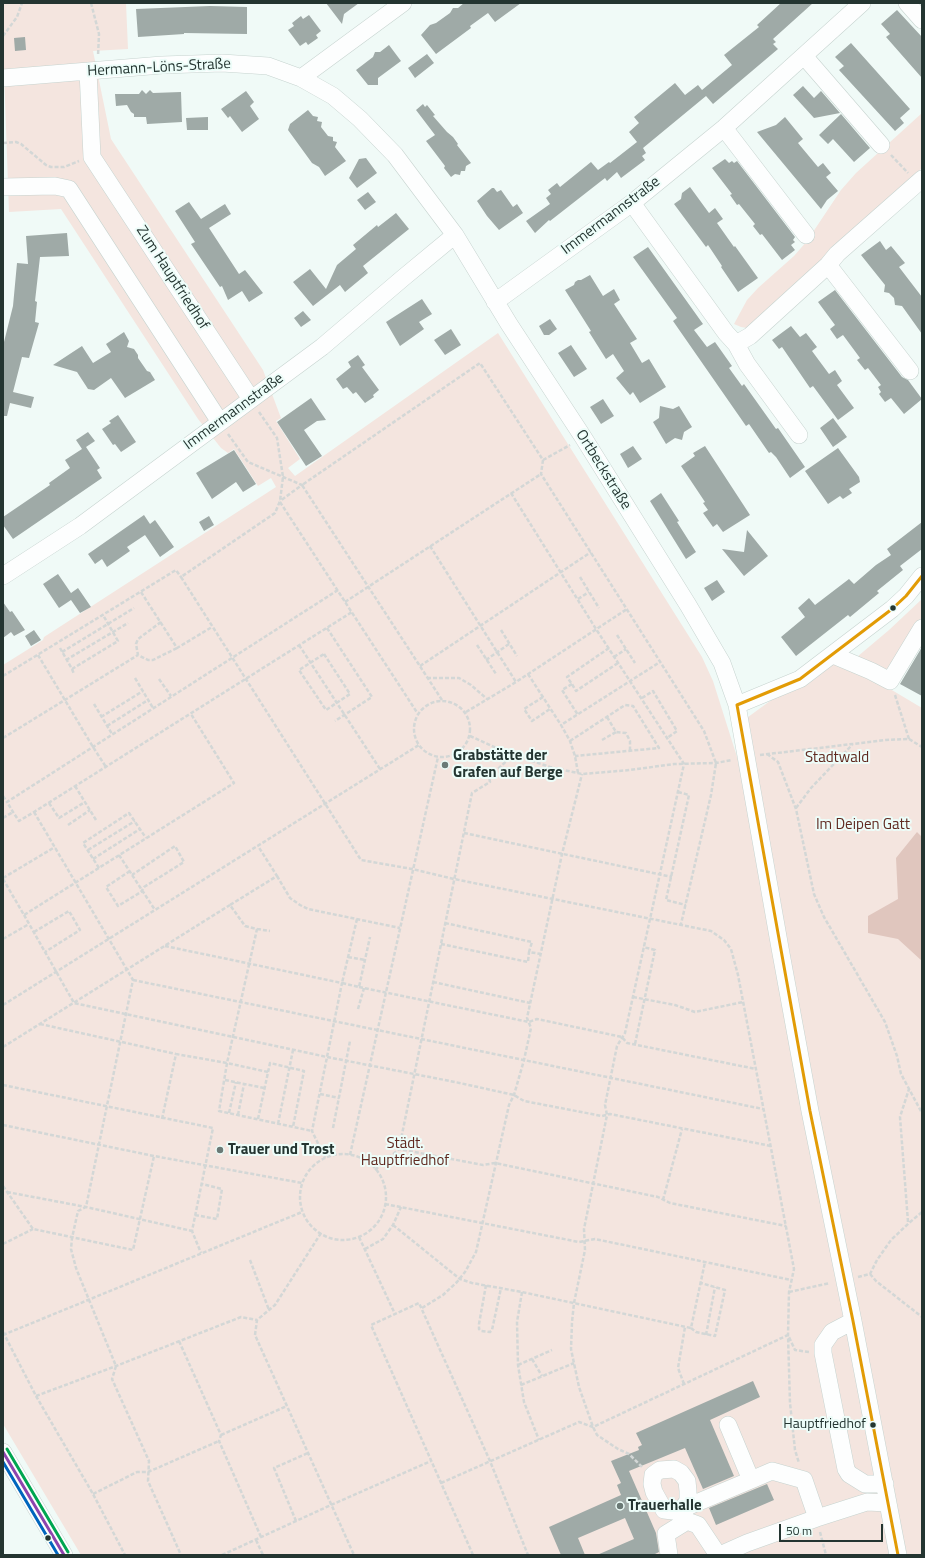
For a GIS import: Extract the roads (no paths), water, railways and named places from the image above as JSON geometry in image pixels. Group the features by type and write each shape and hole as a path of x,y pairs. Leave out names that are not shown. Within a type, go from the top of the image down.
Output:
{"street":[{"path":"301,78 403,3"},
{"name":"Immermannstraße","path":"495,302 632,203 724,128 862,3"},
{"path":"907,3 922,20"},
{"path":"804,56 881,144"},
{"name":"Hermann-Löns-Straße","path":"3,78 162,65 222,63 268,66 301,78 333,96 360,119 395,155 455,235 495,302"},
{"name":"Zum Hauptfriedhof","path":"92,71 92,157 251,399"},
{"path":"724,128 806,235"},
{"path":"736,344 750,336 828,265 837,254 920,184"},
{"path":"3,188 55,186 69,189 220,422"},
{"path":"632,203 726,333 736,344 747,364 799,436"},
{"name":"Immermannstraße","path":"3,576 80,526 322,347 455,235"},
{"path":"828,265 910,371"},
{"name":"Ortbeckstraße","path":"495,302 688,605 722,663 737,705 810,1111 845,1280 898,1555"},
{"path":"737,705 800,679 892,609 906,596 922,576"},
{"path":"833,655 871,671 890,681 922,628"},
{"path":"853,1321 832,1332 823,1345 823,1353 846,1469 849,1474 865,1484 885,1484"},
{"path":"728,1425 751,1480"},
{"path":"3,1452 64,1555"},
{"path":"684,1515 688,1501 687,1481 681,1473 674,1469 660,1470 654,1475 652,1484 654,1492 664,1510 673,1511 684,1515 698,1525 719,1555 747,1543 867,1502 888,1502"},
{"path":"669,1555 666,1534 684,1515 751,1480 772,1471 804,1480 817,1518"}],"place":[{"name":"Grabstätte der Grafen auf Berge","path":"445,765"},
{"name":"Trauer und Trost","path":"220,1150"},
{"name":"Hauptfriedhof","path":"873,1425"},
{"name":"Trauerhalle","path":"620,1506"}],"park label":[{"name":"Stadtwald","path":"837,758"},
{"name":"Im Deipen Gatt","path":"863,825"},
{"name":"Städt. Hauptfriedhof","path":"405,1152"}]}
